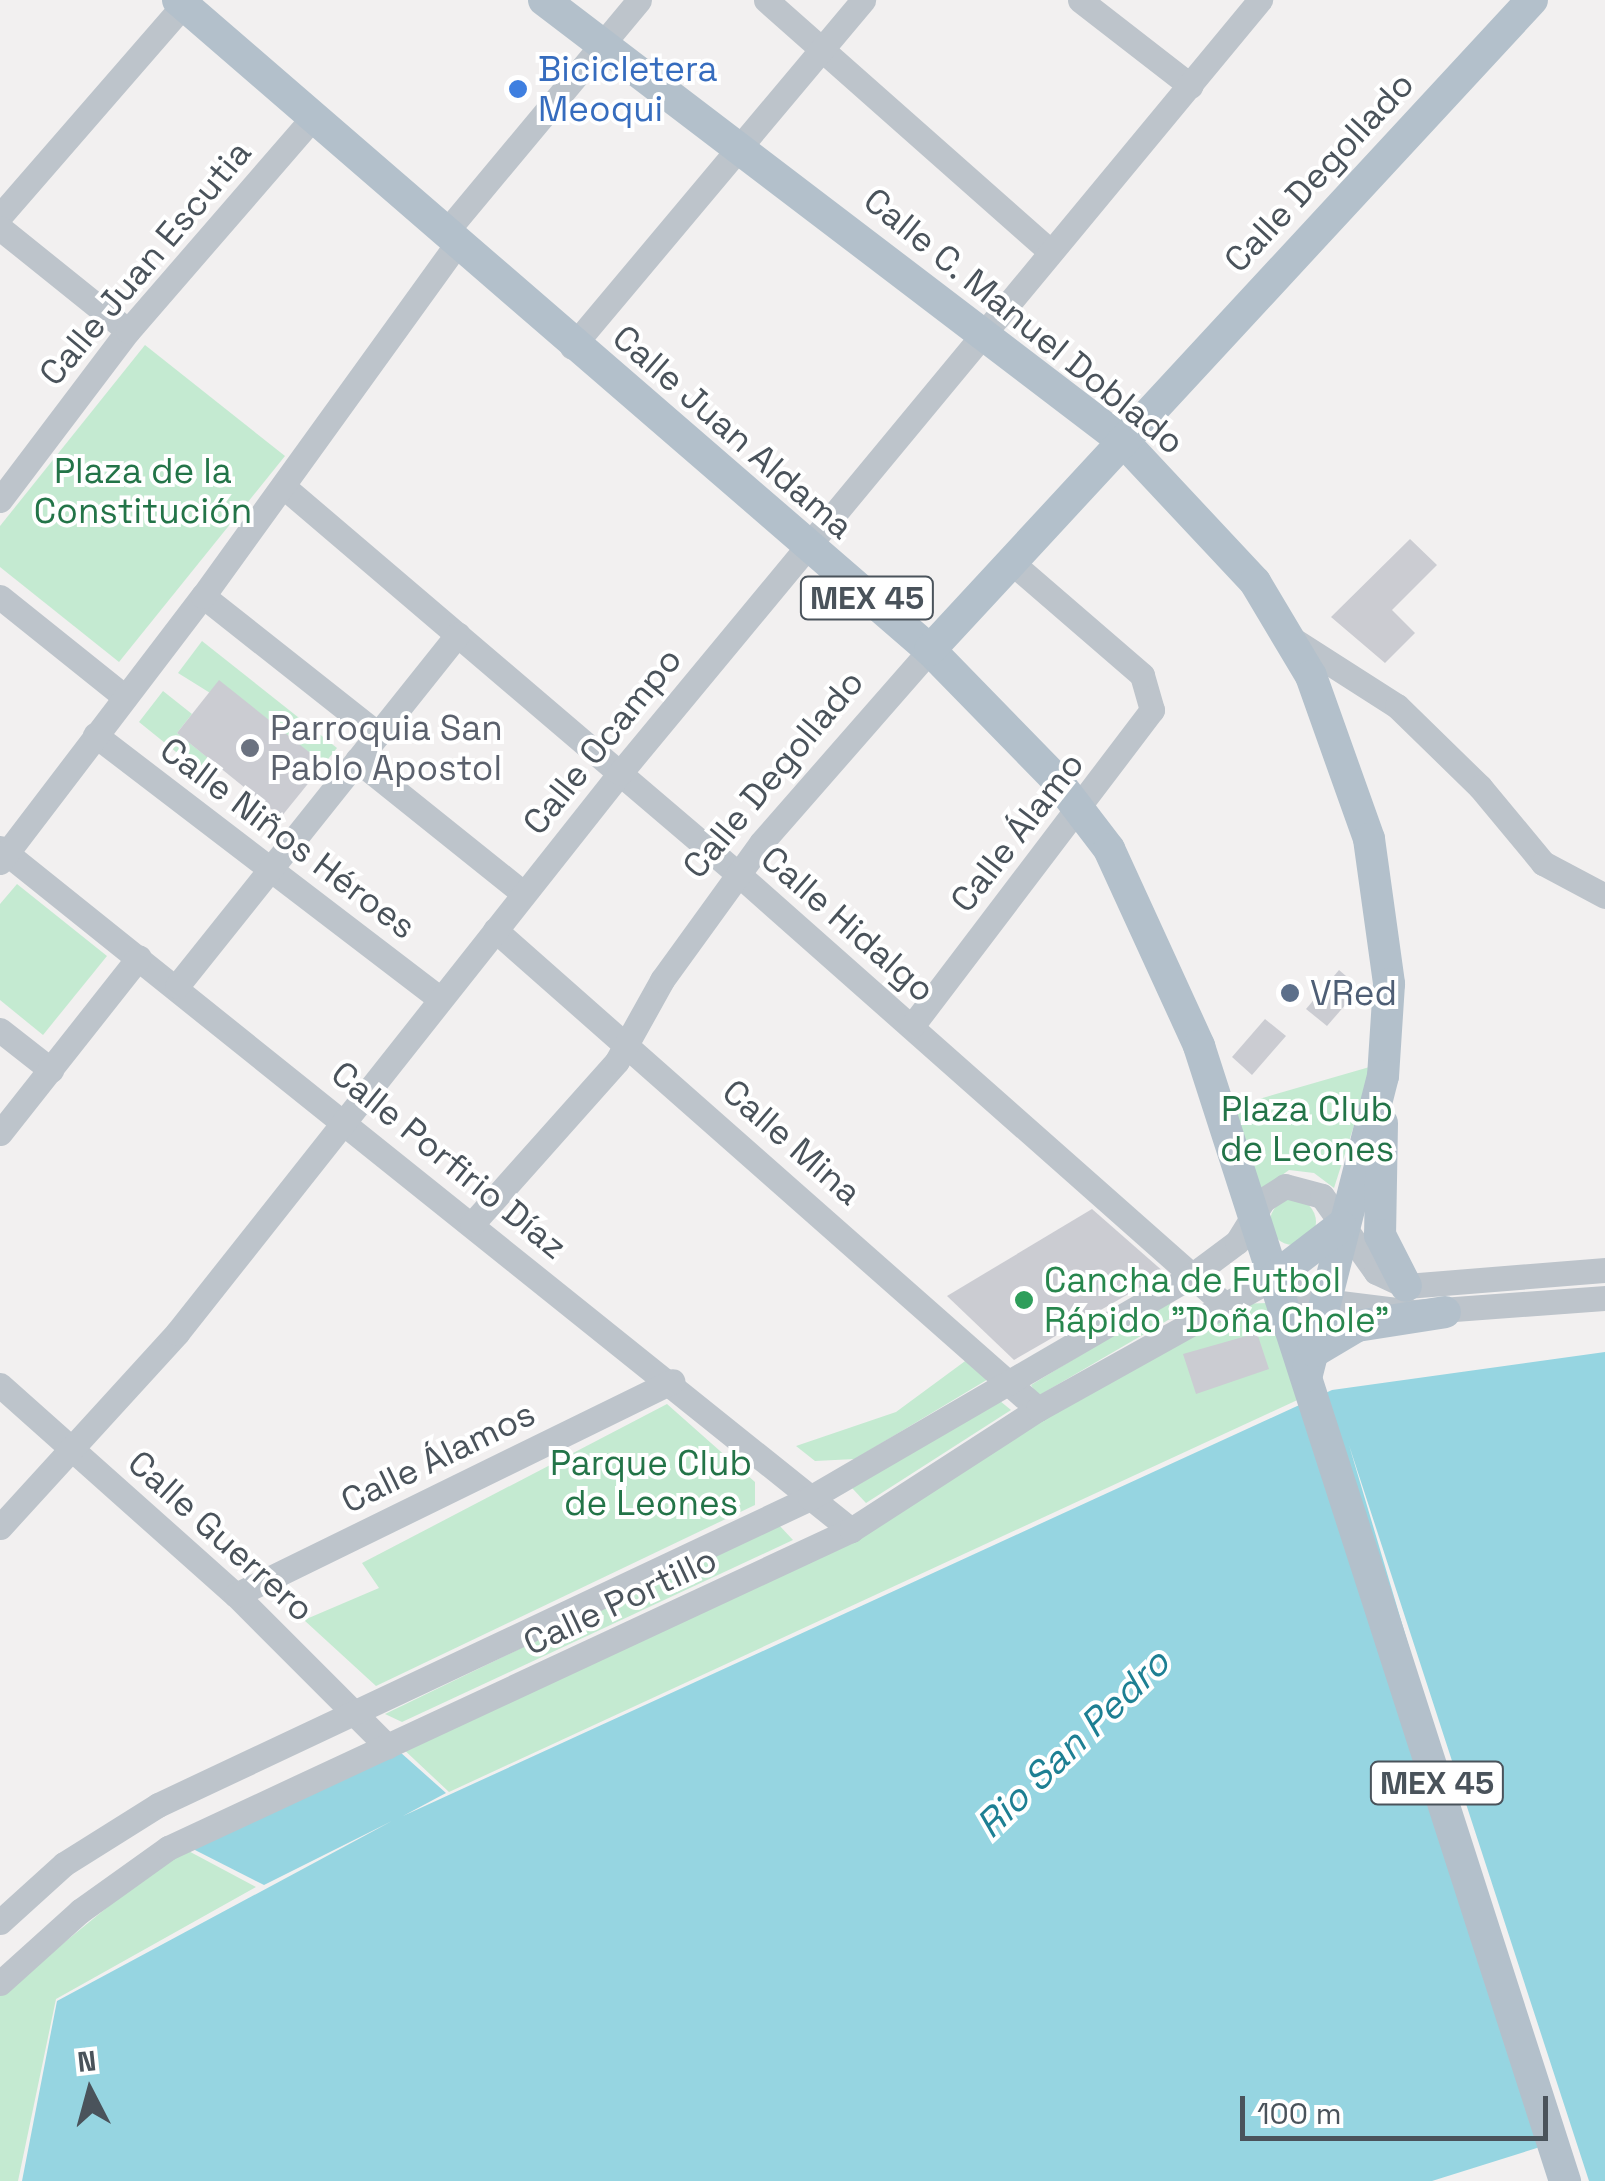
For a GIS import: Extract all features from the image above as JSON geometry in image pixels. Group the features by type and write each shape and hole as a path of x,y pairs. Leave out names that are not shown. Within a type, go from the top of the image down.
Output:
{"main road":[{"name":"Calle C. Manuel Doblado","path":"544,0 1123,441 1254,582 1289,637 1337,738 1369,839 1389,984 1383,1076 1341,1226 1310,1370"},
{"name":"Calle Degollado","path":"930,650 1532,0"},
{"name":"Calle Juan Aldama","path":"183,2 311,120 805,547 930,650 1080,809 1109,849 1171,972 1272,1279 1310,1370"},
{"path":"1383,1076 1380,1235 1406,1286"},
{"path":"1272,1279 1341,1226"},
{"path":"1310,1370 1346,1329 1446,1312"},
{"name":"MEX 45","path":"1310,1370 1565,2181"}],"street":[{"path":"2,855 284,487 452,238 638,0"},
{"path":"766,0 1049,250"},
{"path":"572,346 863,0"},
{"path":"1080,0 1190,86"},
{"name":"Calle Ocampo","path":"0,1527 177,1332 346,1123 523,893 1049,250 1260,0"},
{"path":"0,216 183,2"},
{"name":"Calle Juan Escutia","path":"0,500 128,331 311,120"},
{"path":"0,228 128,331"},
{"name":"Calle Hidalgo","path":"284,487 738,874 1223,1303"},
{"name":"Calle Álamo","path":"912,1026 1152,710 1142,675 1011,562"},
{"path":"203,596 378,734"},
{"path":"5,611 126,697"},
{"path":"177,986 458,634"},
{"path":"1289,637 1396,706 1480,787 1542,863 1605,896"},
{"name":"Calle Degollado","path":"472,1224 628,1045 662,980 738,874 930,650"},
{"name":"Calle Niños Héroes","path":"96,734 439,998"},
{"path":"357,760 523,893"},
{"name":"Calle Porfirio Díaz","path":"2,855 177,986 672,1381 851,1530"},
{"name":"Calle Mina","path":"495,930 1011,1380 1038,1410"},
{"path":"0,1133 139,957"},
{"path":"0,1030 51,1070"},
{"name":"Calle Portillo","path":"0,1922 108,1832 810,1498 1190,1277 1238,1242 1273,1191 1295,1185 1322,1196 1376,1272 1406,1286"},
{"path":"1406,1286 1605,1270"},
{"path":"1272,1279 1324,1301 1446,1312 1605,1298"},
{"name":"Calle Portillo","path":"0,1983 80,1911 168,1848 851,1530 1038,1410 1272,1279"},
{"name":"Calle Álamos","path":"236,1595 672,1381"},
{"name":"Calle Guerrero","path":"0,1385 236,1595 387,1746"}],"green space":[{"name":"Plaza de la Constitución","path":"145,345 285,456 119,662 0,567 0,526"},
{"path":"202,641 337,748 324,764 178,673"},
{"path":"163,691 192,714 177,733 222,769 212,781 139,722"},
{"path":"17,884 107,956 43,1035 0,1000 0,904"},
{"name":"Plaza Club de Leones","path":"1373,1066 1334,1188 1314,1173 1289,1170 1254,1196 1228,1108"},
{"path":"1293,1199 1309,1206 1316,1222 1309,1238 1293,1245 1277,1238 1270,1222 1277,1206"},
{"path":"1169,1301 1175,1316 1038,1396 1031,1385"},
{"path":"1267,1303 1306,1396 449,1792 399,1745 540,1681 1013,1432 1238,1304"},
{"path":"972,1356 995,1375 855,1459 815,1461 796,1446 896,1412"},
{"path":"1000,1401 1011,1410 866,1503 852,1488"},
{"name":"Parque Club de Leones","path":"667,1404 755,1482 755,1505 376,1686 304,1620 379,1588 362,1563"},
{"path":"778,1524 793,1540 402,1722 385,1714"},
{"path":"181,1847 256,1887 56,1999 18,2181 0,2181 0,1995"}],"water":[{"name":"Rio San Pedro","path":"1605,1352 1605,2181 1589,2181 1349,1445 1556,2142 1432,2181 22,2181 57,2001 392,1821 264,1885 193,1849 400,1752 446,1793 403,1816 1332,1390"}],"building":[{"path":"1410,539 1437,565 1392,610 1415,633 1385,663 1331,617"},
{"name":"Parroquia San Pablo Apostol","path":"219,680 324,764 281,817 177,733"},
{"path":"1339,970 1360,988 1327,1026 1306,1009"},
{"path":"1265,1019 1286,1036 1252,1075 1232,1057"},
{"path":"1092,1209 1165,1273 1014,1360 947,1296"},
{"path":"1257,1333 1269,1369 1196,1394 1183,1354"}],"place":[{"name":"Bicicletera Meoqui","path":"518,89"},
{"name":"Parroquia San Pablo Apostol","path":"250,748"},
{"name":"VRed","path":"1290,993"},
{"name":"Cancha de Futbol Rápido \"Doña Chole\"","path":"1024,1300"}]}
